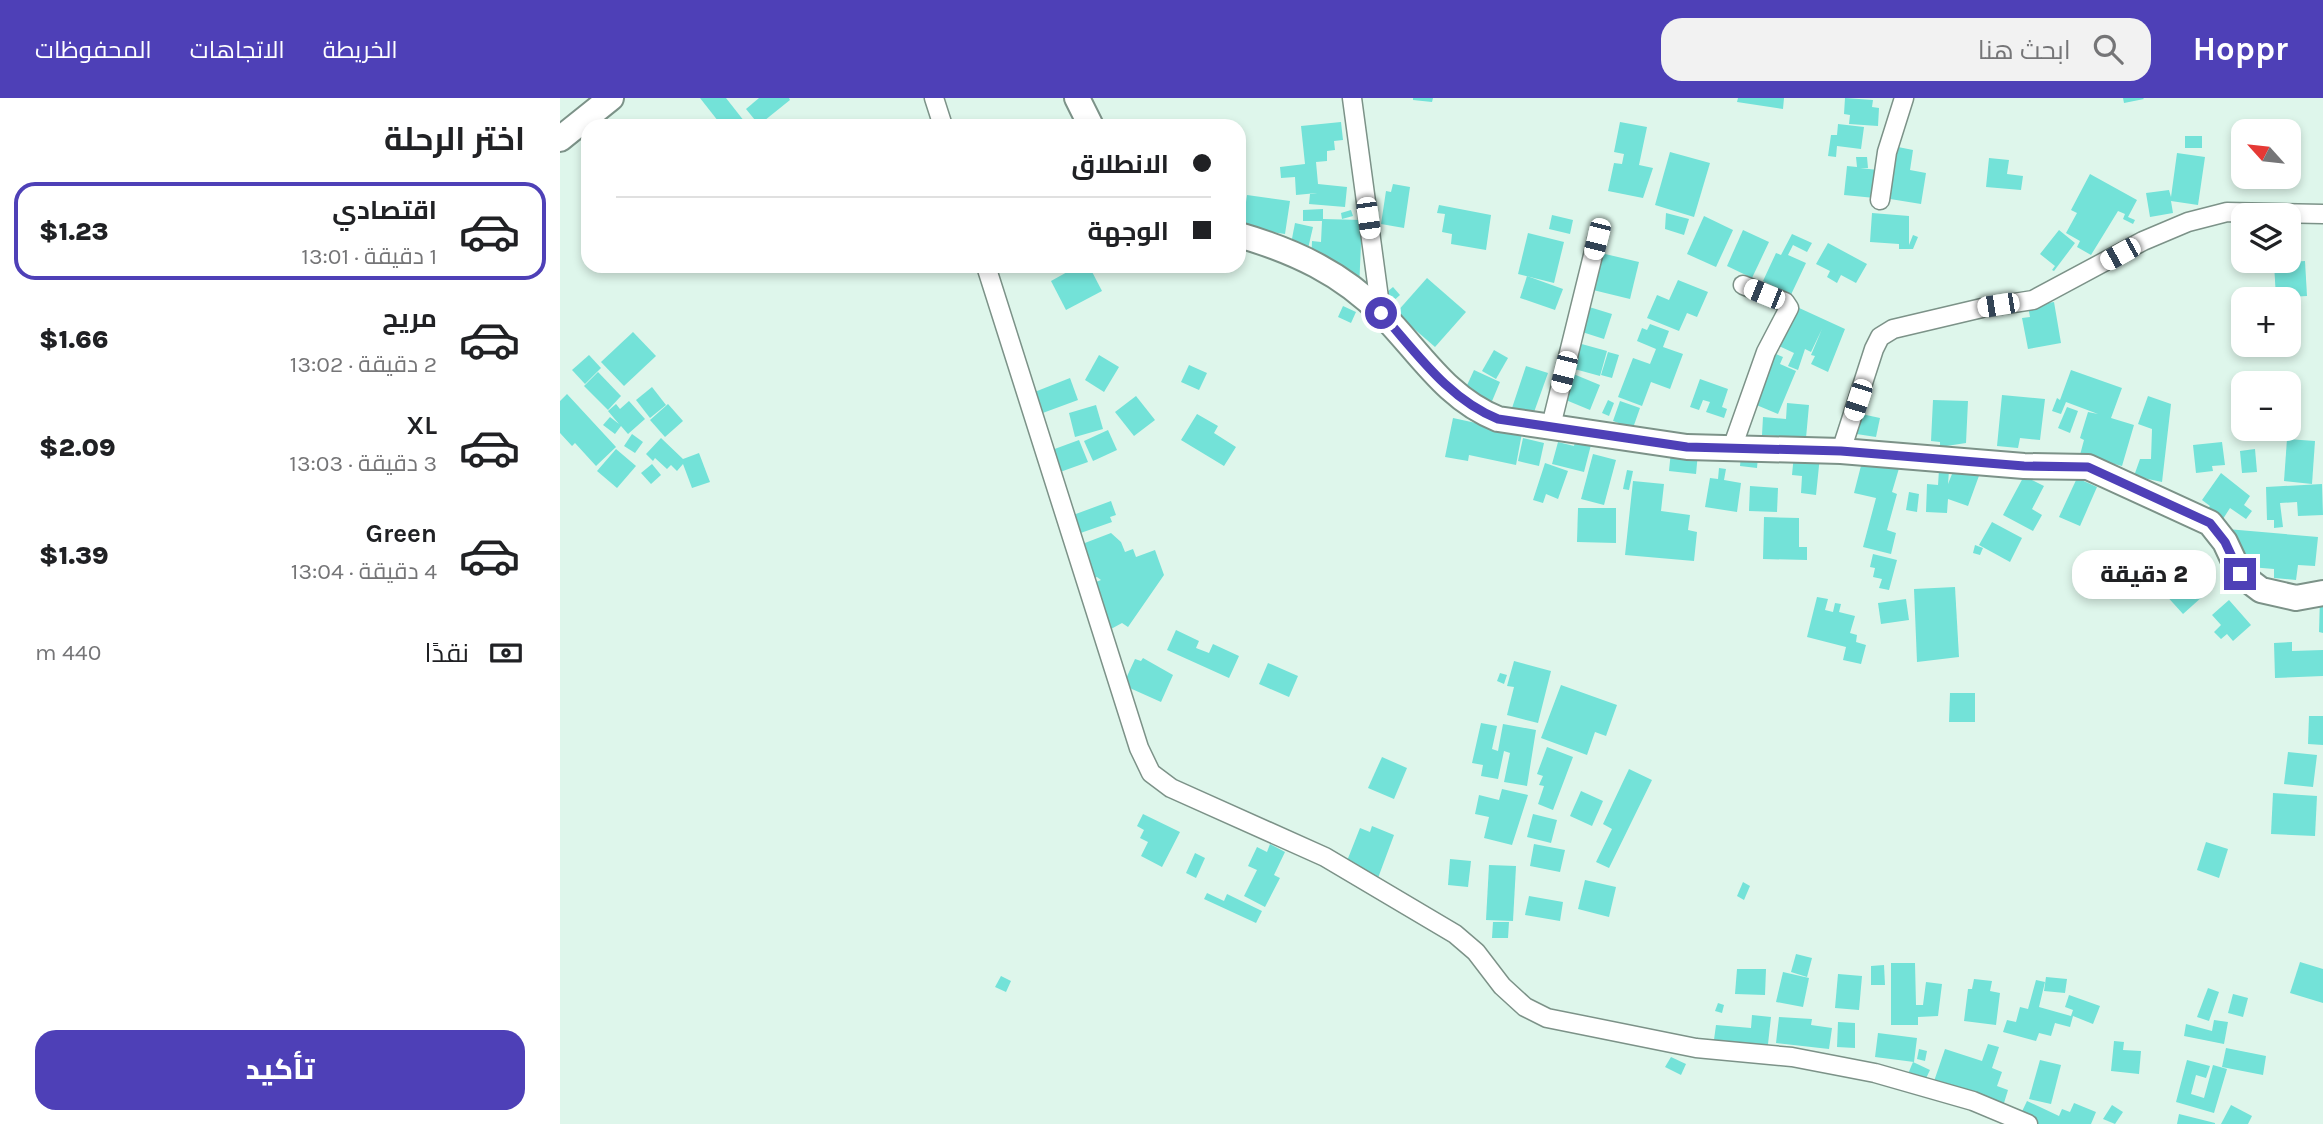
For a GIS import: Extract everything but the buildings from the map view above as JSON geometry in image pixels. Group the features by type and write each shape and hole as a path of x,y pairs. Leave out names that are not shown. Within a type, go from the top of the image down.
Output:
{"street":[{"path":"585,119 611,98"},
{"path":"934,98 941,119"},
{"path":"1077,98 1088,119"},
{"path":"1352,98 1381,313"},
{"path":"1880,200 1887,152 1904,98"},
{"path":"560,139 581,122"},
{"path":"1841,451 1874,349 1880,337 1893,330 1982,308 2033,300 2164,231 2227,212 2323,214"},
{"path":"1246,237 1289,250 1331,273 1381,313 1450,390 1480,412 1498,419 1687,447 1841,451 2024,466 2088,467 2210,523 2225,542 2240,574 2261,590 2296,598 2323,593"},
{"path":"1551,426 1597,239"},
{"path":"988,273 1139,748 1151,773 1171,789 1195,801 1325,857 1455,934 1476,952 1517,1000 1548,1018 1716,1051 1792,1057 1875,1073 1973,1101 2028,1124"},
{"path":"1732,448 1766,352 1789,307 1785,302 1743,285"}],"route":[{"path":"1381,313 1450,390 1480,412 1498,419 1687,447 1841,451 2024,466 2088,467 2210,523 2225,542 2240,574"}]}
